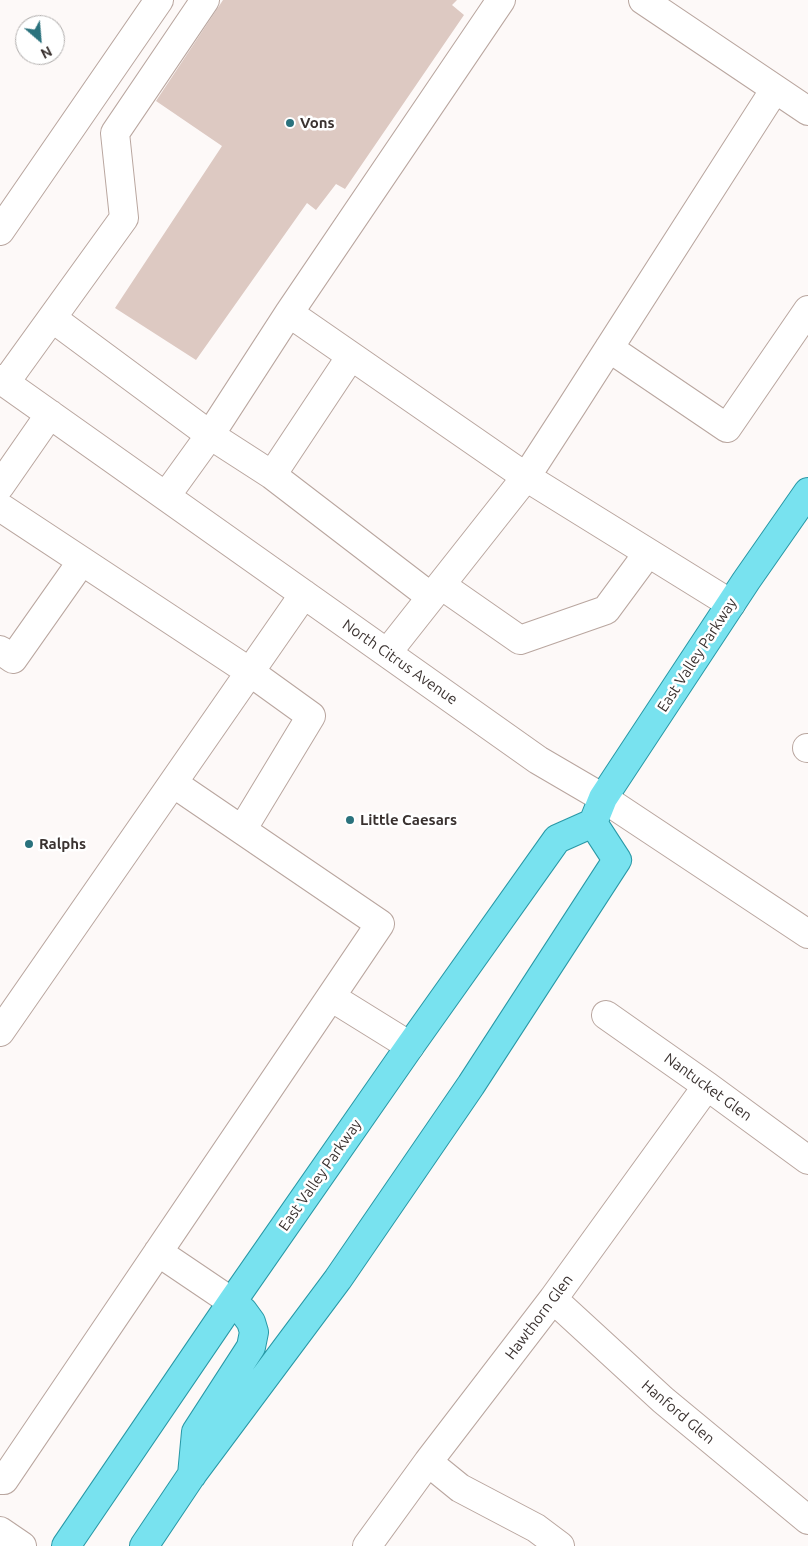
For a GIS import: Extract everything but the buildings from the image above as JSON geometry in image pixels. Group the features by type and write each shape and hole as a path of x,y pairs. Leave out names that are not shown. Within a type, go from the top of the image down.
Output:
{"main road":[{"name":"East Valley Parkway","path":"66,1546 232,1302 557,839 598,811 731,604 808,492"},
{"path":"144,1546 192,1476 343,1271 471,1084 617,860 598,811"},
{"path":"192,1476 196,1432 250,1347 254,1332 243,1311 232,1302"}],"street":[{"path":"0,231 159,0"},
{"path":"3,381 52,318 124,218 115,133 205,0"},
{"path":"166,496 210,435 289,313 501,0"},
{"path":"643,0 808,111"},
{"path":"387,653 526,477 775,89"},
{"path":"609,348 727,428 808,310"},
{"path":"289,313 526,477 731,604"},
{"path":"52,318 210,435 272,475 436,591 520,640 606,610 648,553"},
{"path":"272,475 351,356"},
{"name":"North Citrus Avenue","path":"3,381 538,760 598,811 808,934"},
{"path":"0,486 50,414"},
{"path":"0,507 250,672 311,716 242,830"},
{"path":"0,650 13,659 82,561"},
{"path":"0,1032 304,594"},
{"path":"2,1480 380,924 173,784"},
{"path":"331,997 410,1046"},
{"name":"Nantucket Glen","path":"606,1015 808,1160"},
{"name":"Hawthorn Glen","path":"367,1546 428,1462 553,1299 707,1086"},
{"path":"158,1252 232,1302"},
{"name":"Hanford Glen","path":"553,1299 662,1400 808,1520"},
{"path":"428,1462 460,1488 536,1528 560,1546"},
{"path":"0,1531 22,1546"}],"place":[{"name":"Vons","path":"290,123"},
{"name":"Little Caesars","path":"350,820"},
{"name":"Ralphs","path":"29,844"}]}
